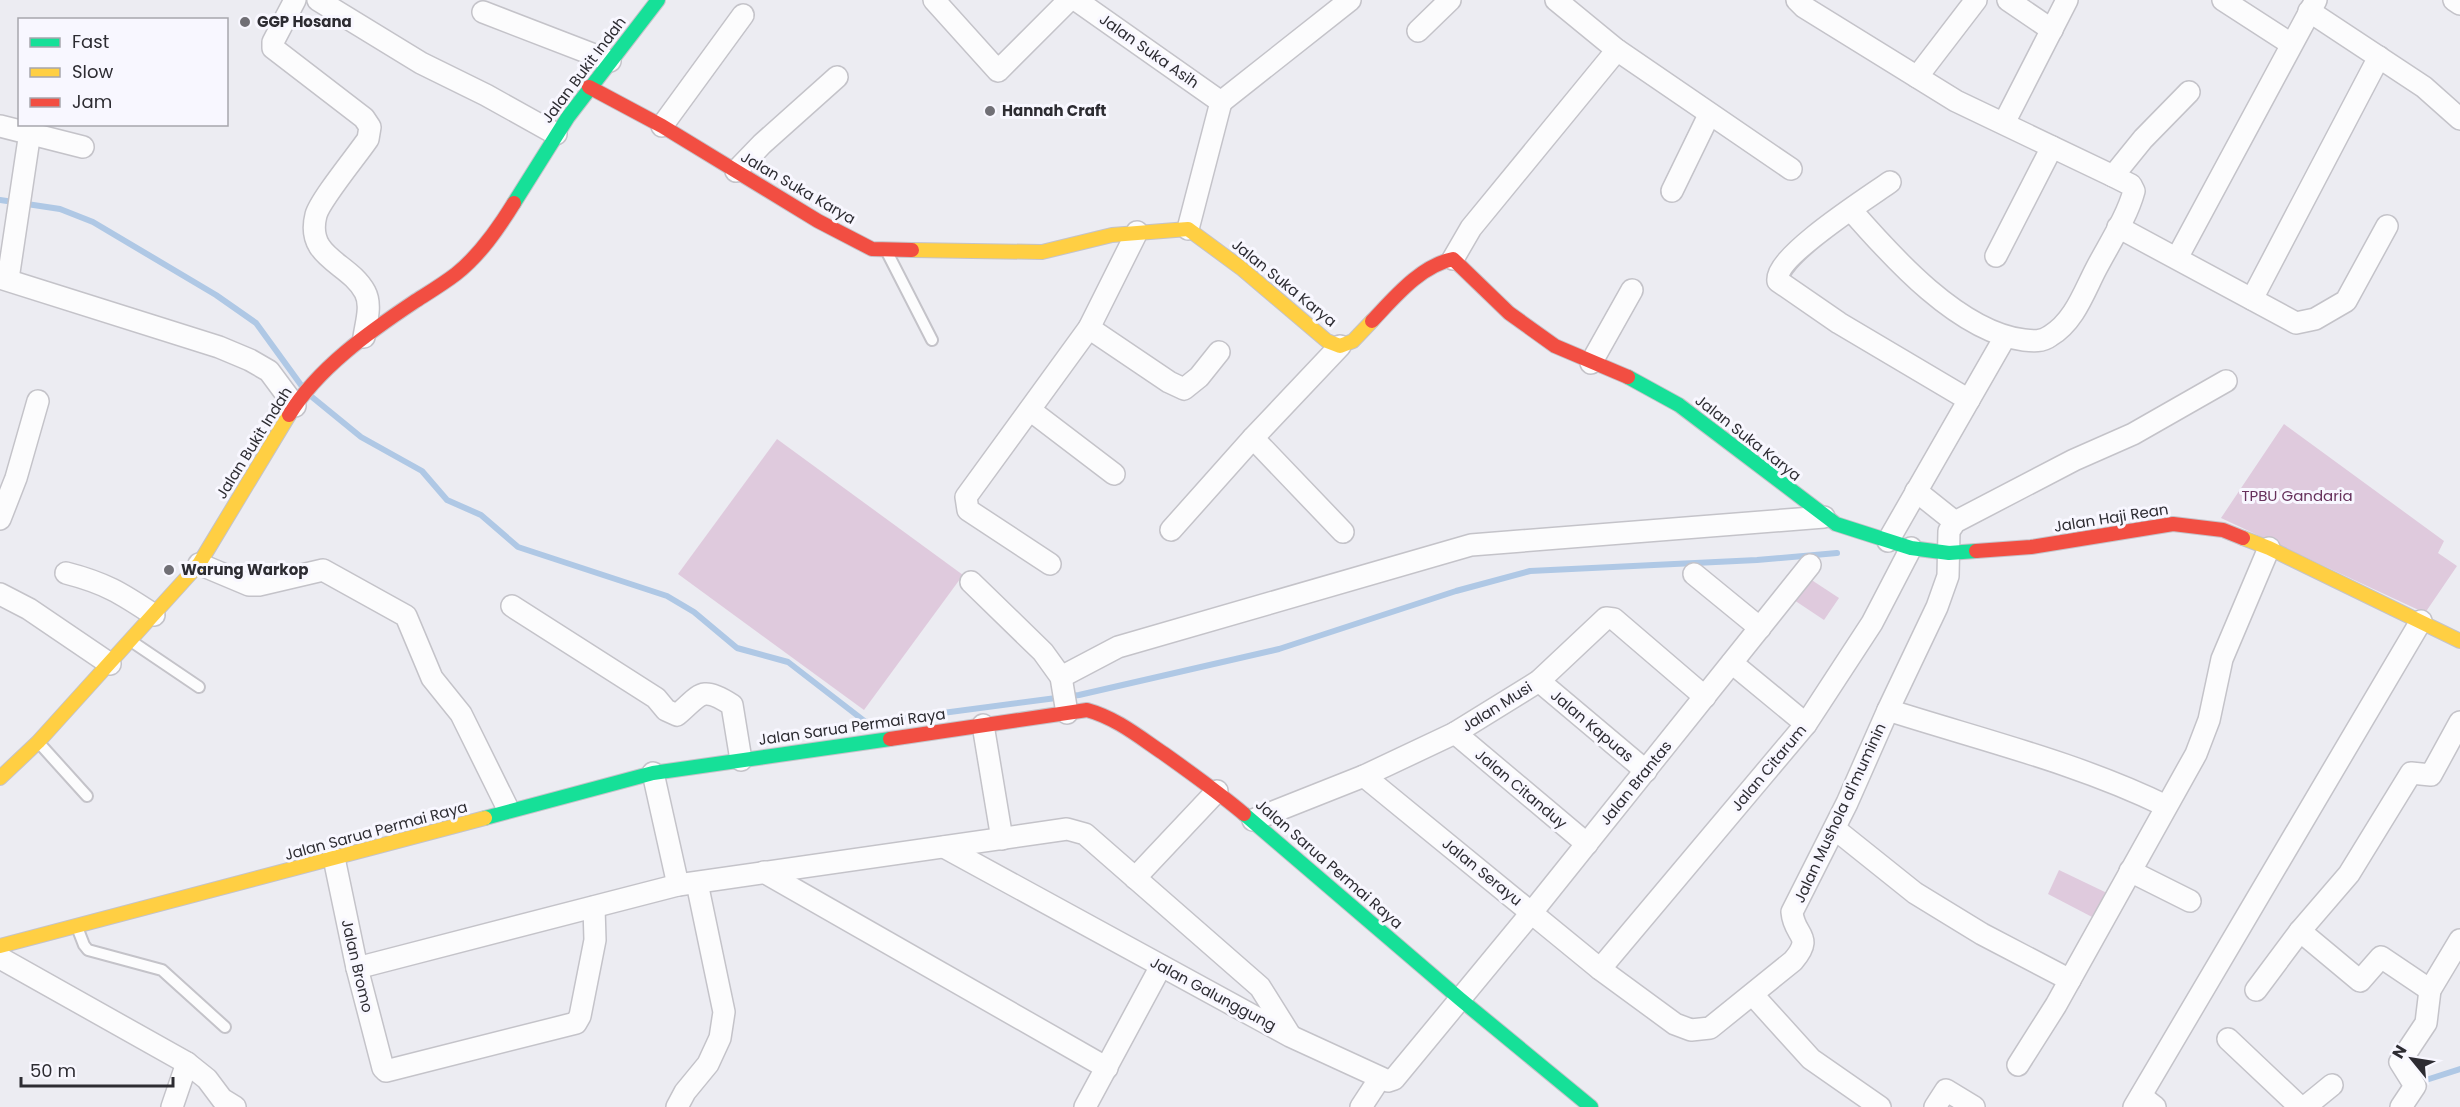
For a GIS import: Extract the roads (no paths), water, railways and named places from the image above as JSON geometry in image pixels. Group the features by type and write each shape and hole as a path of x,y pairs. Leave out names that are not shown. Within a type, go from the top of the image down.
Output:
{"street":[{"path":"295,0 273,42 273,48 364,118 370,127 368,139 316,213 314,233 320,249 365,292 369,306 364,337"},
{"path":"318,0 421,63 556,134"},
{"name":"Jalan Bukit Indah","path":"0,778 38,742 199,564 304,395 332,364 364,337 462,269 500,226 556,134 589,87 658,0"},
{"path":"934,0 998,71 1070,0"},
{"name":"Jalan Suka Asih","path":"1077,0 1221,102"},
{"path":"1188,229 1221,102 1350,0"},
{"path":"1556,0 1617,50 1791,169"},
{"path":"1797,0 1804,7 1956,101 2114,176 2132,186 2134,191 2074,313 2050,337 2037,341 2005,338 1956,311 1900,262 1851,210"},
{"path":"1917,77 1976,0"},
{"path":"2008,0 2052,30"},
{"path":"2004,123 2067,0"},
{"path":"2454,0 2460,4"},
{"path":"1418,31 1446,1"},
{"path":"2227,1 2291,44"},
{"path":"2177,258 2312,5 2379,57 2424,87 2460,119"},
{"path":"483,12 610,61"},
{"path":"662,126 743,15"},
{"path":"1453,259 1471,228 1617,50"},
{"path":"2252,299 2379,57"},
{"path":"736,171 762,144 837,77"},
{"name":"Jalan Suka Karya","path":"589,87 662,126 818,221 872,249 1042,252 1085,240 1137,232 1188,229 1241,268 1327,341 1340,346 1353,340 1423,272 1444,259 1453,259 1509,313 1555,346 1591,363 1618,372 1679,405 1824,517 1836,524 1888,541"},
{"path":"2114,176 2143,139 2189,92"},
{"path":"1672,191 1709,115"},
{"path":"0,126 83,147"},
{"path":"30,132 4,278 219,347 250,360 304,395"},
{"path":"1996,256 2052,147"},
{"path":"1890,182 1798,249 1779,272 1778,281 1839,322 1969,400"},
{"path":"2118,227 2296,323 2315,319 2346,301 2387,226"},
{"path":"1050,564 968,510 966,497 1089,328 1137,232"},
{"path":"1591,363 1632,290"},
{"path":"1089,328 1169,382 1184,389 1199,377 1219,352"},
{"path":"1888,541 2005,338"},
{"path":"1171,530 1253,438 1340,346"},
{"path":"1916,491 1954,522 2074,460 2133,434 2226,381"},
{"path":"0,519 16,478 38,401"},
{"path":"1030,410 1114,474"},
{"path":"1253,438 1343,532"},
{"path":"971,582 1043,652 1064,696 1118,647 1471,545 1824,517"},
{"name":"Jalan Mushola al'muminin","path":"1600,969 1674,1024 1692,1030 1710,1028 1753,995 1803,950 1804,940 1793,920 1792,912 1834,829 1944,591 1949,554 1949,531 1954,522"},
{"name":"Jalan Haji Rean","path":"1888,541 1911,548 1949,554 2031,547 2173,524 2223,530 2268,548 2460,641"},
{"name":"Jalan Citarum","path":"1600,969 1806,724 1872,623 1911,548"},
{"path":"2018,1065 2070,980 2196,754 2209,720 2222,659 2268,548"},
{"path":"199,564 249,585 259,585 323,570 406,616 432,678 461,714 508,810"},
{"name":"Jalan Brantas","path":"1460,999 1810,565"},
{"path":"66,573 98,581 120,592 154,615"},
{"path":"1694,574 1760,628"},
{"path":"0,594 29,609 110,664"},
{"path":"512,606 656,698 672,713 677,715 699,694 706,694 732,705 741,760"},
{"name":"Jalan Musi","path":"1253,820 1364,776 1455,733 1539,681 1606,618 1614,619 1705,697"},
{"path":"2143,1103 2421,621"},
{"path":"1732,663 1806,724"},
{"name":"Jalan Kapuas","path":"1539,681 1646,771"},
{"name":"Jalan Sarua Permai Raya","path":"0,946 653,773 983,725 1064,696 1087,710 1106,715 1125,726 1217,791 1460,999 1591,1107"},
{"path":"1888,710 2081,769 2166,806"},
{"path":"2256,990 2300,931 2349,874 2411,773 2431,775 2460,722"},
{"path":"983,725 1002,839"},
{"name":"Jalan Citanduy","path":"1455,733 1587,844"},
{"path":"653,773 724,1012 720,1038 708,1064 685,1092 678,1107"},
{"name":"Jalan Serayu","path":"1364,776 1600,969"},
{"path":"1135,878 1217,791"},
{"path":"357,968 687,884 1067,829 1085,834 1260,987 1290,1036"},
{"path":"1834,829 1915,893 1982,934 2070,980"},
{"name":"Jalan Galunggung","path":"944,847 1290,1036 1380,1078"},
{"name":"Jalan Bromo","path":"334,858 357,968 382,1068 386,1071 576,1023 580,1016 595,940 594,908"},
{"path":"2130,871 2190,901"},
{"path":"764,872 1107,1068"},
{"path":"2300,931 2360,981 2381,957 2430,990"},
{"path":"2401,1107 2415,1086 2400,1062 2426,1023 2430,990 2460,940"},
{"path":"0,958 187,1063 207,1079 213,1099 222,1099 235,1107"},
{"path":"1085,1107 1161,966"},
{"path":"1753,995 1811,1059 1880,1107"},
{"path":"1361,1107 1380,1078 1388,1081 1394,1079 1460,999"},
{"path":"2228,1039 2300,1107"},
{"path":"172,1107 187,1063"},
{"path":"2305,1107 2332,1085"},
{"path":"1935,1107 1946,1090 1974,1107"}],"lane":[{"path":"885,249 932,340"},
{"path":"131,641 198,687"},
{"path":"38,742 87,796"},
{"path":"77,927 88,950 162,970 225,1026"}],"waterway":[{"path":"0,200 60,209 93,222 216,295 256,323 301,385"},
{"path":"312,397 361,437 422,471 447,500 481,515 518,547 667,596 694,612 737,648 788,662 867,723 1079,695 1279,649 1456,591 1530,571 1757,560 1837,553"},
{"path":"2426,1080 2460,1069"}],"place":[{"name":"GGP Hosana","path":"245,22"},
{"name":"Hannah Craft","path":"990,111"},
{"name":"Warung Warkop","path":"169,570"}],"park label":[{"name":"TPBU Gandaria","path":"2297,496"}]}
